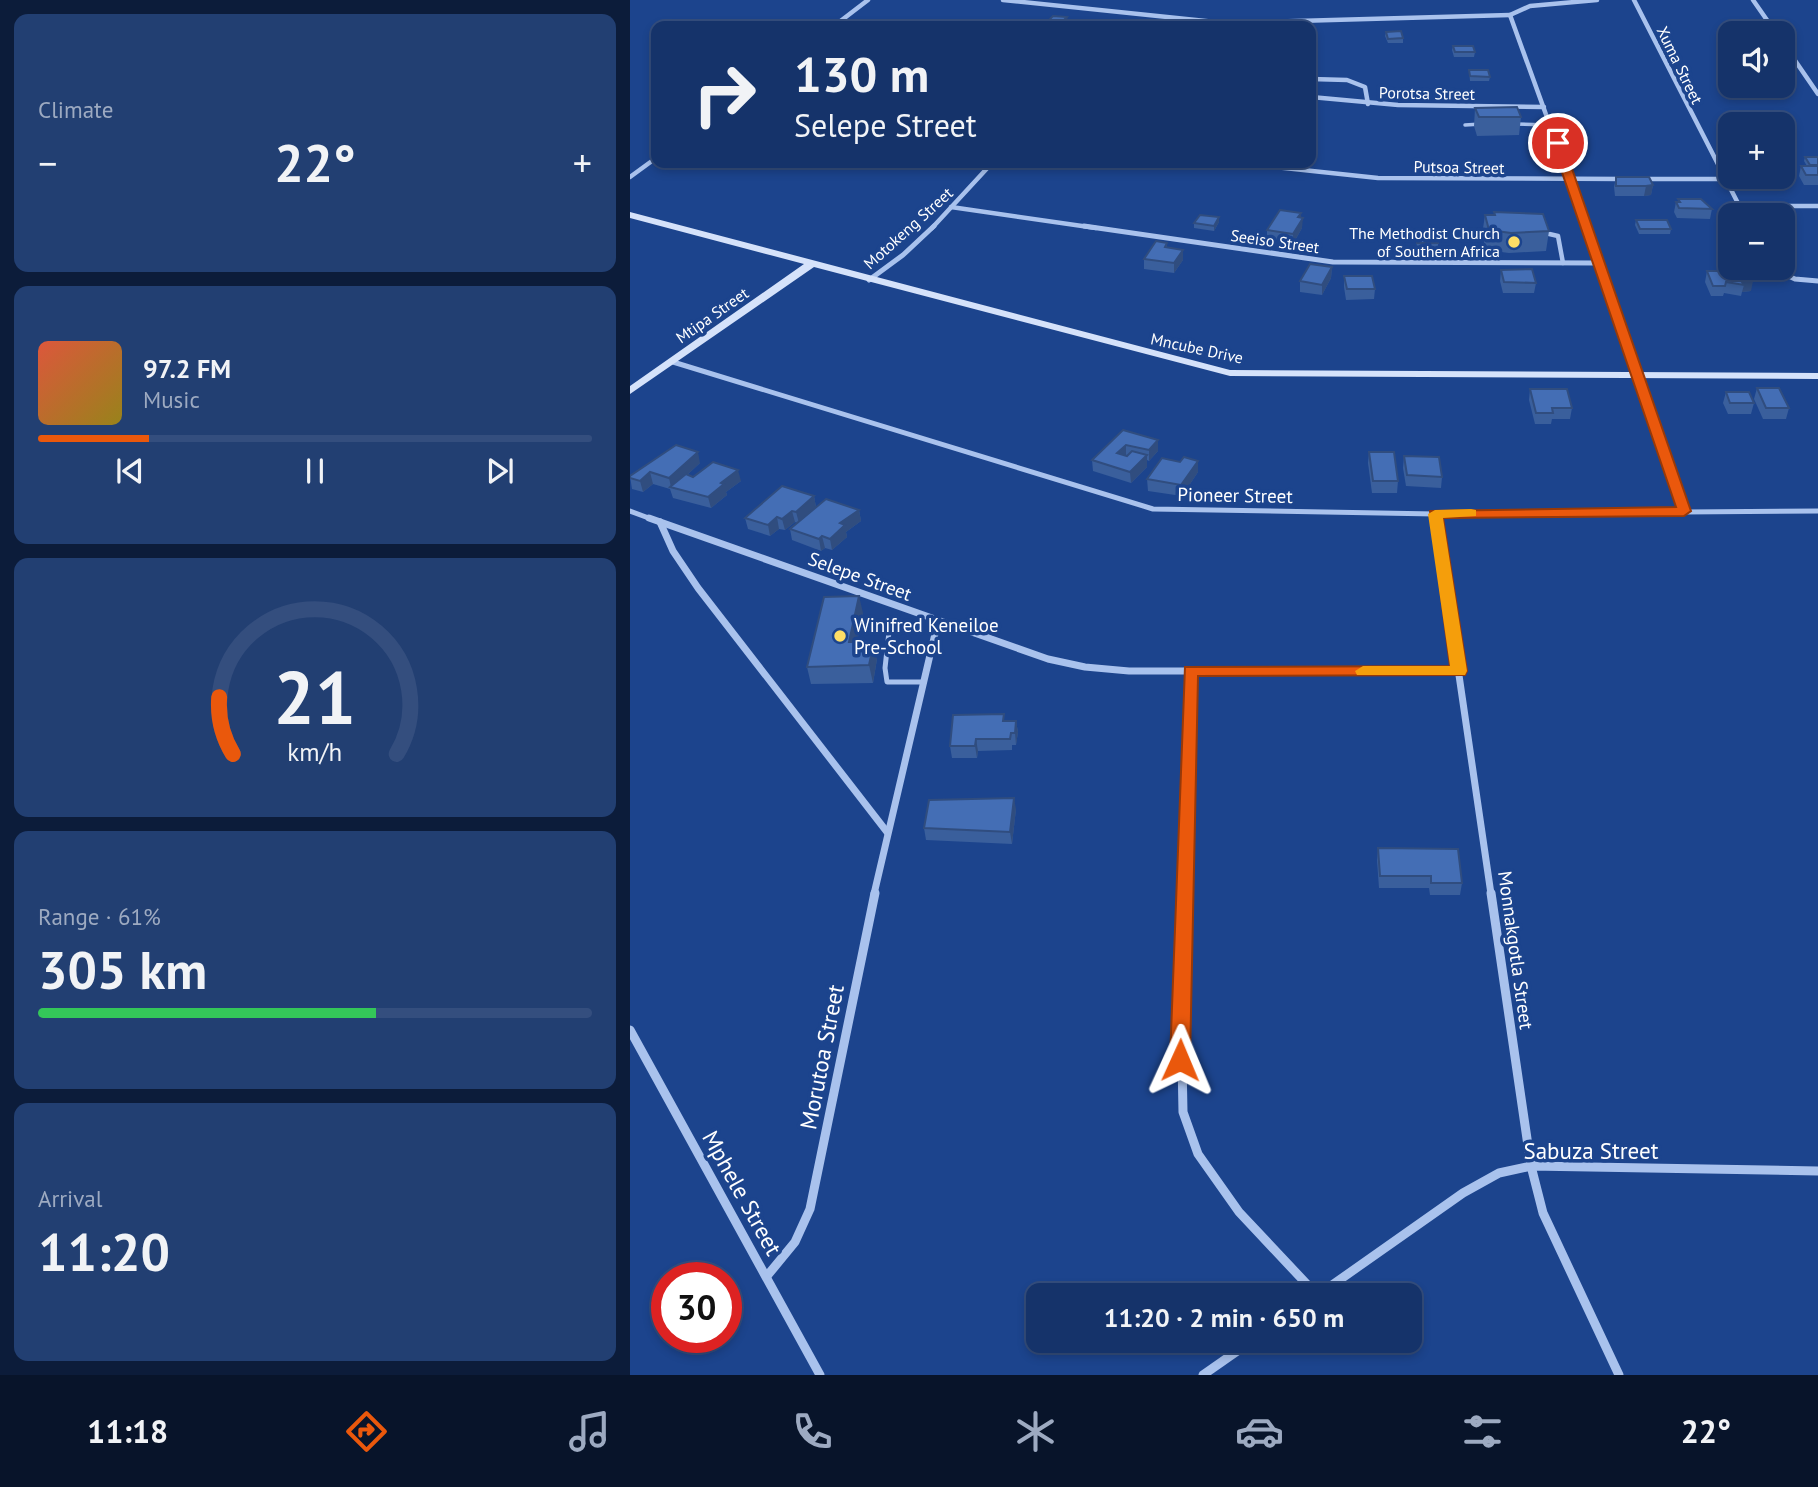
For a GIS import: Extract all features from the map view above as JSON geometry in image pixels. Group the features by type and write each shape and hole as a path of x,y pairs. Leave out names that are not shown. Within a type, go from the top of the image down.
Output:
{"street":[{"path":"841,21 868,0"},
{"path":"1003,0 1206,21"},
{"path":"1296,21 1510,15 1530,6 1597,0"},
{"name":"Xuma Street","path":"1634,0 1718,169"},
{"path":"1754,0 1768,21"},
{"path":"1510,15 1572,179 1635,375 1684,511"},
{"path":"1795,61 1818,94"},
{"path":"1316,79 1356,82 1365,87 1368,104"},
{"path":"1811,84 1818,84"},
{"name":"Porotsa Street","path":"1316,98 1368,104 1544,107"},
{"path":"630,177 651,162"},
{"name":"Motokeng Street","path":"868,280 883,271 951,207 987,168"},
{"name":"Putsoa Street","path":"1285,168 1378,178 1627,179"},
{"path":"1640,179 1718,179"},
{"path":"1795,206 1818,206"},
{"name":"Seeiso Street","path":"951,207 1333,262 1598,263"},
{"name":"Mncube Drive","path":"630,215 868,280 1230,373 1818,376"},
{"name":"Mtipa Street","path":"630,391 811,264"},
{"path":"1795,279 1817,281"},
{"name":"Pioneer Street","path":"673,362 926,442 1153,509 1435,514 1818,512"},
{"name":"Selepe Street","path":"630,511 1048,659 1085,667 1459,671"},
{"name":"Monnakgotla Street","path":"1435,514 1531,1166 1543,1213 1619,1375"},
{"path":"660,522 673,551 698,588 887,832"},
{"name":"Morutoa Street","path":"767,1276 795,1242 810,1209 887,832 938,621"},
{"path":"1190,670 1181,1022 1183,1112 1198,1154 1239,1212 1306,1283"},
{"name":"Mphele Street","path":"630,1030 820,1375"},
{"name":"Sabuza Street","path":"1334,1283 1463,1193 1499,1173 1531,1166 1818,1171"},
{"path":"1203,1375 1234,1353"}],"lane":[{"path":"1465,125 1490,124"},
{"path":"1503,124 1550,125"},
{"path":"1545,233 1558,236 1563,263"},
{"path":"889,632 885,668 887,682 923,682"}],"building":[{"path":"1053,16 1067,17 1063,21 1048,21"},
{"path":"1401,31 1403,38 1388,39 1386,32"},
{"path":"1453,46 1473,46 1475,52 1455,52"},
{"path":"1469,70 1488,70 1490,77 1470,76"},
{"path":"1517,107 1521,117 1479,117 1475,108"},
{"path":"1805,157 1818,157 1818,165 1810,165"},
{"path":"1801,166 1818,166 1818,175 1806,175"},
{"path":"1616,177 1649,177 1653,185 1616,186"},
{"path":"1678,199 1701,199 1712,209 1679,208 1676,202 1680,202"},
{"path":"1280,210 1301,213 1298,217 1303,218 1293,234 1267,230"},
{"path":"1494,212 1543,214 1549,231 1511,233 1489,230 1485,215 1495,215"},
{"path":"1200,215 1219,217 1214,226 1194,223"},
{"path":"1636,220 1667,220 1671,229 1640,229"},
{"path":"1416,234 1437,234 1438,243 1417,243"},
{"path":"1156,241 1167,243 1165,247 1183,250 1174,263 1144,259"},
{"path":"1310,264 1332,267 1322,285 1300,281"},
{"path":"1532,269 1536,283 1504,282 1501,270"},
{"path":"1707,271 1718,271 1718,280 1753,281 1742,282 1744,285 1726,282 1725,286 1713,286"},
{"path":"1344,276 1372,276 1375,289 1347,289"},
{"path":"1757,388 1779,388 1789,408 1766,408"},
{"path":"1530,389 1567,389 1572,408 1552,408 1553,413 1536,413"},
{"path":"1726,392 1749,392 1754,403 1730,403"},
{"path":"1123,430 1158,440 1149,450 1126,445 1117,453 1127,456 1132,451 1147,455 1130,472 1092,460"},
{"path":"676,445 698,452 669,478 650,472 640,481 630,478 630,476"},
{"path":"1369,452 1394,452 1398,481 1373,481"},
{"path":"1404,456 1439,457 1442,477 1407,475"},
{"path":"1184,457 1198,461 1181,485 1147,479 1162,458 1180,462"},
{"path":"713,462 738,470 708,497 670,487 686,474 693,477"},
{"path":"782,486 814,496 796,512 792,511 782,519 777,517 768,525 745,518"},
{"path":"826,499 859,510 840,523 845,525 830,539 822,536 819,539 790,529"},
{"path":"859,596 849,642 874,642 869,665 807,667 824,597"},
{"path":"1004,714 1003,721 1016,721 1015,733 1011,733 1010,739 976,739 975,746 950,746 953,715"},
{"path":"1014,798 1010,832 924,828 929,800"},
{"path":"1378,848 1458,849 1462,883 1431,883 1431,876 1380,876"}],"slow traffic":[{"path":"1363,671 1459,671 1435,514 1471,513"}],"place":[{"name":"The Methodist Church of Southern Africa","path":"1514,242"},
{"name":"Winifred Keneiloe Pre-School","path":"840,636"}],"route":[{"path":"1180,1060 1190,670 1459,671 1435,514 1684,511 1635,375 1558,143"}]}
